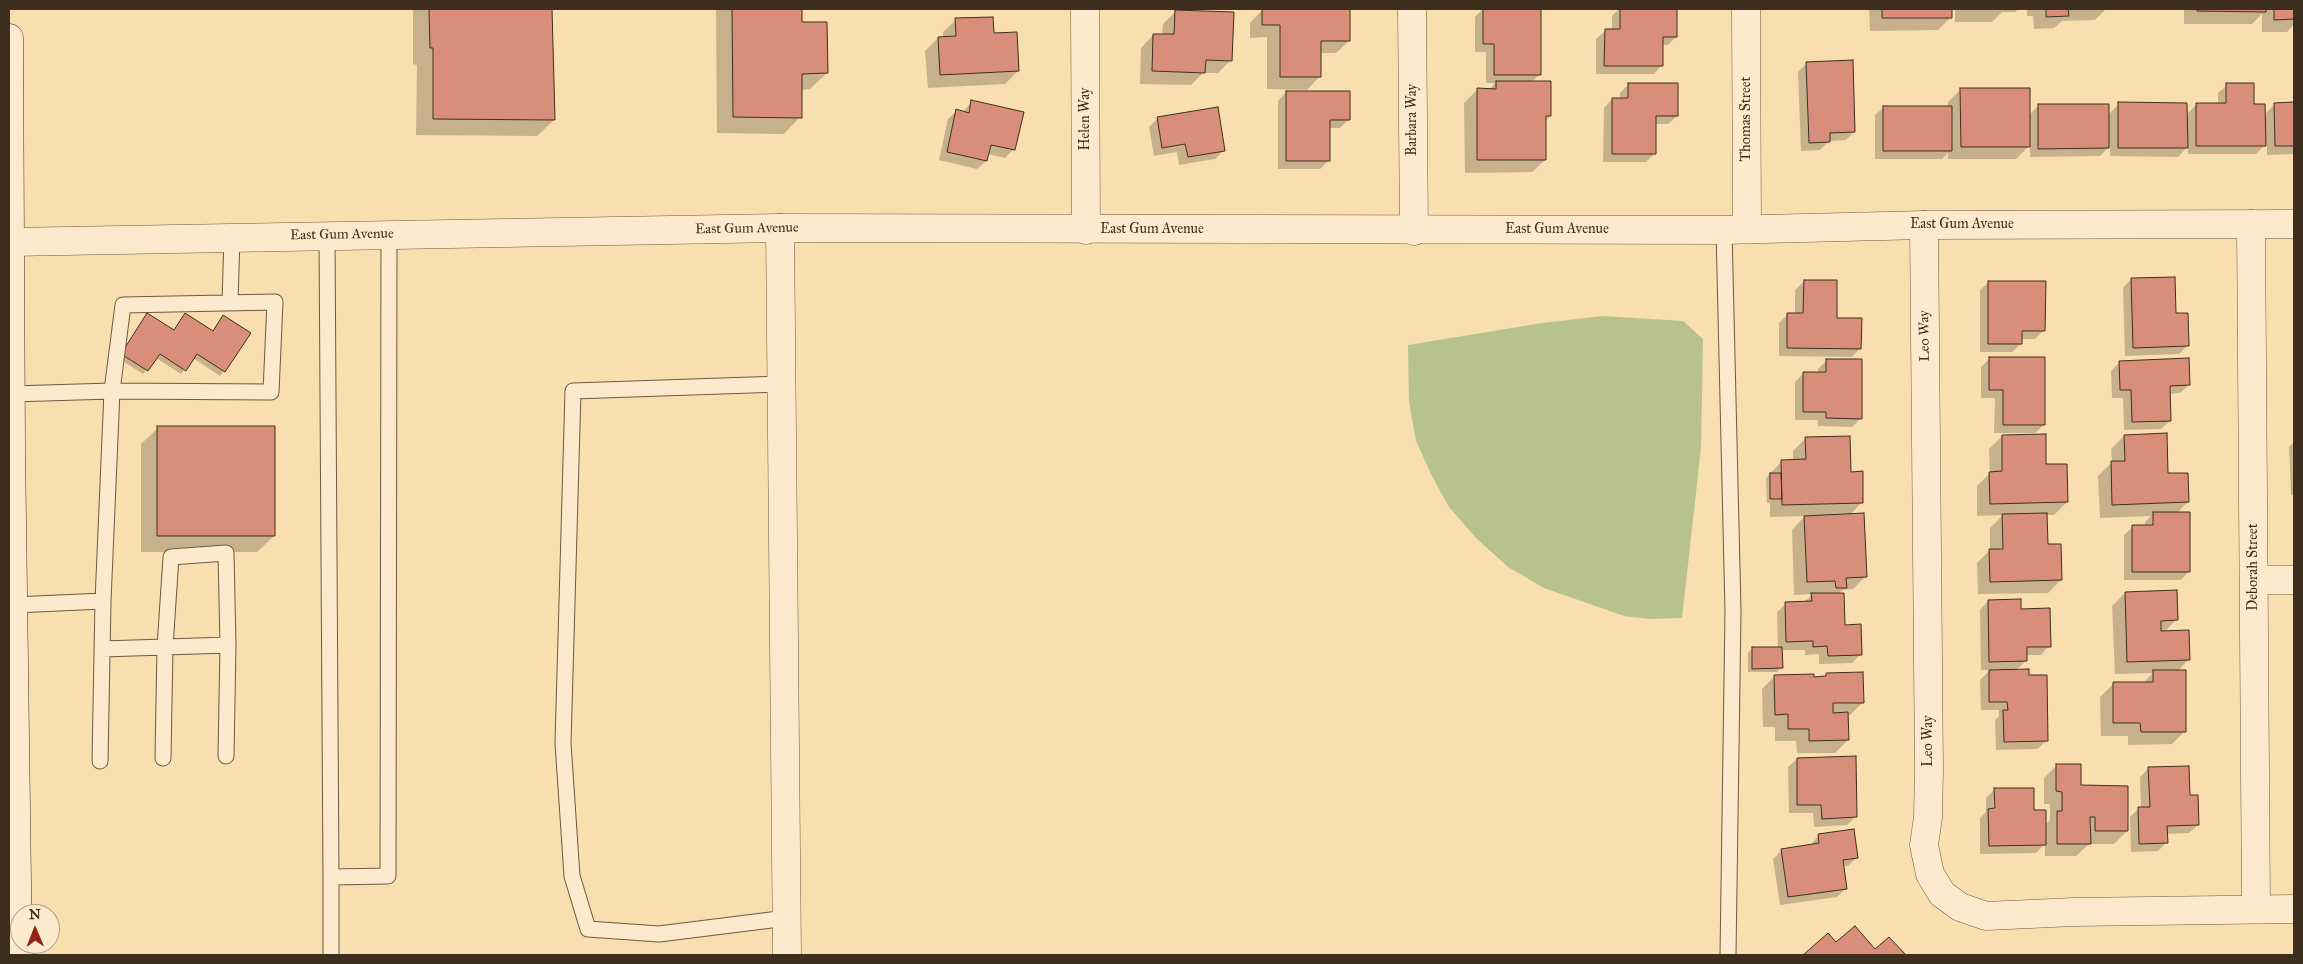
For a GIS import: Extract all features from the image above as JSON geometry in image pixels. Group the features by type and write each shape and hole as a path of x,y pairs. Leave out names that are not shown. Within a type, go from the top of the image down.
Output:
{"street":[{"name":"Helen Way","path":"1085,9 1086,230"},
{"name":"Barbara Way","path":"1412,9 1414,231"},
{"name":"Thomas Street","path":"1735,230 1746,9"},
{"path":"9,38 9,242 18,955"},
{"name":"Deborah Street","path":"2251,224 2256,909"},
{"name":"East Gum Avenue","path":"9,242 780,228 1414,231 1735,230 1924,225 2294,224"},
{"name":"Leo Way","path":"1924,225 1929,770 1928,817 1924,845 1930,874 1942,894 1960,907 1986,916 2074,912 2294,909"},
{"path":"780,228 787,955"},
{"path":"2254,580 2294,580"}],"lane":[{"path":"1728,955 1734,611 1735,230"},
{"path":"331,876 388,876 389,235"},
{"path":"328,236 331,955"},
{"path":"230,303 232,237"},
{"path":"11,394 112,392 271,392 275,302 123,305 112,392 103,601 100,761"},
{"path":"781,384 573,391 563,743 572,876 588,929 659,934 787,918"},
{"path":"163,758 165,647 170,557 226,553 228,645 226,756"},
{"path":"14,605 103,601"},
{"path":"102,649 228,645"}],"green space":[{"path":"1603,316 1683,321 1703,339 1701,448 1682,618 1650,619 1624,616 1544,588 1508,567 1476,538 1449,507 1416,441 1409,402 1408,345 1542,323"}],"building":[{"path":"429,9 552,9 555,120 433,119 433,48 430,48"},
{"path":"732,9 802,9 802,22 827,22 828,73 802,74 802,118 733,117"},
{"path":"1262,9 1350,9 1350,41 1321,41 1321,77 1280,77 1280,25 1262,25"},
{"path":"1483,9 1541,9 1541,75 1494,75 1494,44 1483,44"},
{"path":"1620,9 1677,9 1677,37 1663,37 1663,66 1604,66 1605,29 1620,29"},
{"path":"1882,9 1952,9 1952,18 1882,18"},
{"path":"2046,9 2068,9 2069,16 2046,17"},
{"path":"2197,9 2266,9 2266,12 2197,11"},
{"path":"2274,9 2294,9 2294,19 2274,20"},
{"path":"1175,10 1234,12 1232,61 1206,60 1205,73 1152,71 1153,34 1174,34"},
{"path":"993,17 994,33 1017,32 1019,71 940,75 938,37 956,36 955,18"},
{"path":"1853,60 1855,132 1830,133 1830,142 1809,143 1806,62"},
{"path":"1496,81 1551,81 1551,116 1546,116 1546,160 1477,160 1477,88 1496,89"},
{"path":"1628,83 1678,83 1678,116 1656,116 1656,154 1612,154 1612,98 1628,98"},
{"path":"2226,83 2254,83 2254,104 2265,104 2266,146 2196,146 2196,103 2226,103"},
{"path":"1960,88 2030,88 2030,147 1961,147"},
{"path":"1286,91 1350,91 1350,120 1330,120 1330,161 1286,161"},
{"path":"971,100 1024,112 1015,150 991,145 987,161 947,152 956,109 969,113"},
{"path":"2118,102 2187,103 2188,148 2118,148"},
{"path":"2294,102 2294,146 2275,146 2274,103"},
{"path":"2038,104 2109,104 2109,148 2038,149"},
{"path":"1883,106 1952,106 1952,151 1883,151"},
{"path":"1218,107 1225,151 1188,157 1185,144 1162,148 1157,117"},
{"path":"2175,277 2176,313 2188,313 2189,346 2133,348 2131,278"},
{"path":"1804,280 1837,280 1837,318 1862,318 1861,349 1787,348 1787,313 1803,313"},
{"path":"1988,281 2046,281 2045,331 2022,331 2022,344 1988,344"},
{"path":"147,313 174,330 185,313 213,331 223,315 251,333 225,372 197,354 186,371 160,354 148,371 121,354"},
{"path":"1989,357 2045,357 2045,425 2003,425 2003,390 1989,390"},
{"path":"2189,358 2190,385 2170,386 2171,421 2132,422 2131,390 2120,390 2119,361"},
{"path":"1826,359 1862,359 1862,419 1826,418 1826,412 1803,412 1803,372 1826,372"},
{"path":"157,426 275,426 275,536 157,536"},
{"path":"2167,433 2168,473 2188,473 2189,502 2112,505 2111,461 2125,461 2124,435"},
{"path":"2046,434 2046,464 2067,464 2068,502 1990,504 1989,472 2002,471 2002,435"},
{"path":"1850,436 1851,472 1863,471 1863,503 1782,505 1781,460 1806,459 1805,437"},
{"path":"1770,473 1781,473 1782,499 1770,499"},
{"path":"2153,512 2190,512 2190,572 2132,572 2132,525 2153,525"},
{"path":"1864,513 1867,577 1846,578 1847,588 1836,588 1835,581 1807,582 1804,516"},
{"path":"2047,513 2048,544 2061,544 2062,580 1990,582 1989,549 2003,549 2002,514"},
{"path":"2177,590 2178,620 2161,621 2161,631 2189,630 2190,660 2127,662 2125,592"},
{"path":"1811,593 1844,593 1845,625 1861,624 1862,655 1828,656 1827,646 1813,647 1813,641 1786,642 1785,602 1812,601"},
{"path":"2021,599 2021,609 2050,608 2051,647 2027,647 2027,661 1989,662 1988,600"},
{"path":"1752,647 1782,647 1783,668 1752,669"},
{"path":"2029,669 2029,675 2047,675 2048,741 2004,742 2003,710 2008,710 2007,702 1989,702 1989,670"},
{"path":"2153,670 2186,670 2186,732 2141,732 2140,723 2113,723 2113,682 2153,682"},
{"path":"1863,672 1864,703 1833,703 1833,713 1848,712 1849,740 1809,741 1809,729 1788,729 1788,714 1775,715 1774,675 1814,674 1814,677 1826,676 1826,673"},
{"path":"1856,756 1857,817 1822,819 1821,805 1797,805 1797,758"},
{"path":"2056,764 2081,764 2081,785 2128,786 2128,831 2095,831 2095,817 2090,817 2091,844 2057,844 2057,811 2062,811 2062,792 2056,791"},
{"path":"2189,766 2190,795 2198,795 2199,825 2167,826 2168,843 2139,844 2138,807 2150,807 2148,767"},
{"path":"1994,788 2034,788 2034,810 2046,810 2046,845 1989,846 1988,809 1995,808"},
{"path":"1854,829 1858,858 1843,860 1847,889 1788,897 1781,849 1819,843 1818,834"},
{"path":"1855,926 1875,949 1889,937 1906,955 1803,955 1828,933 1836,942"}]}
